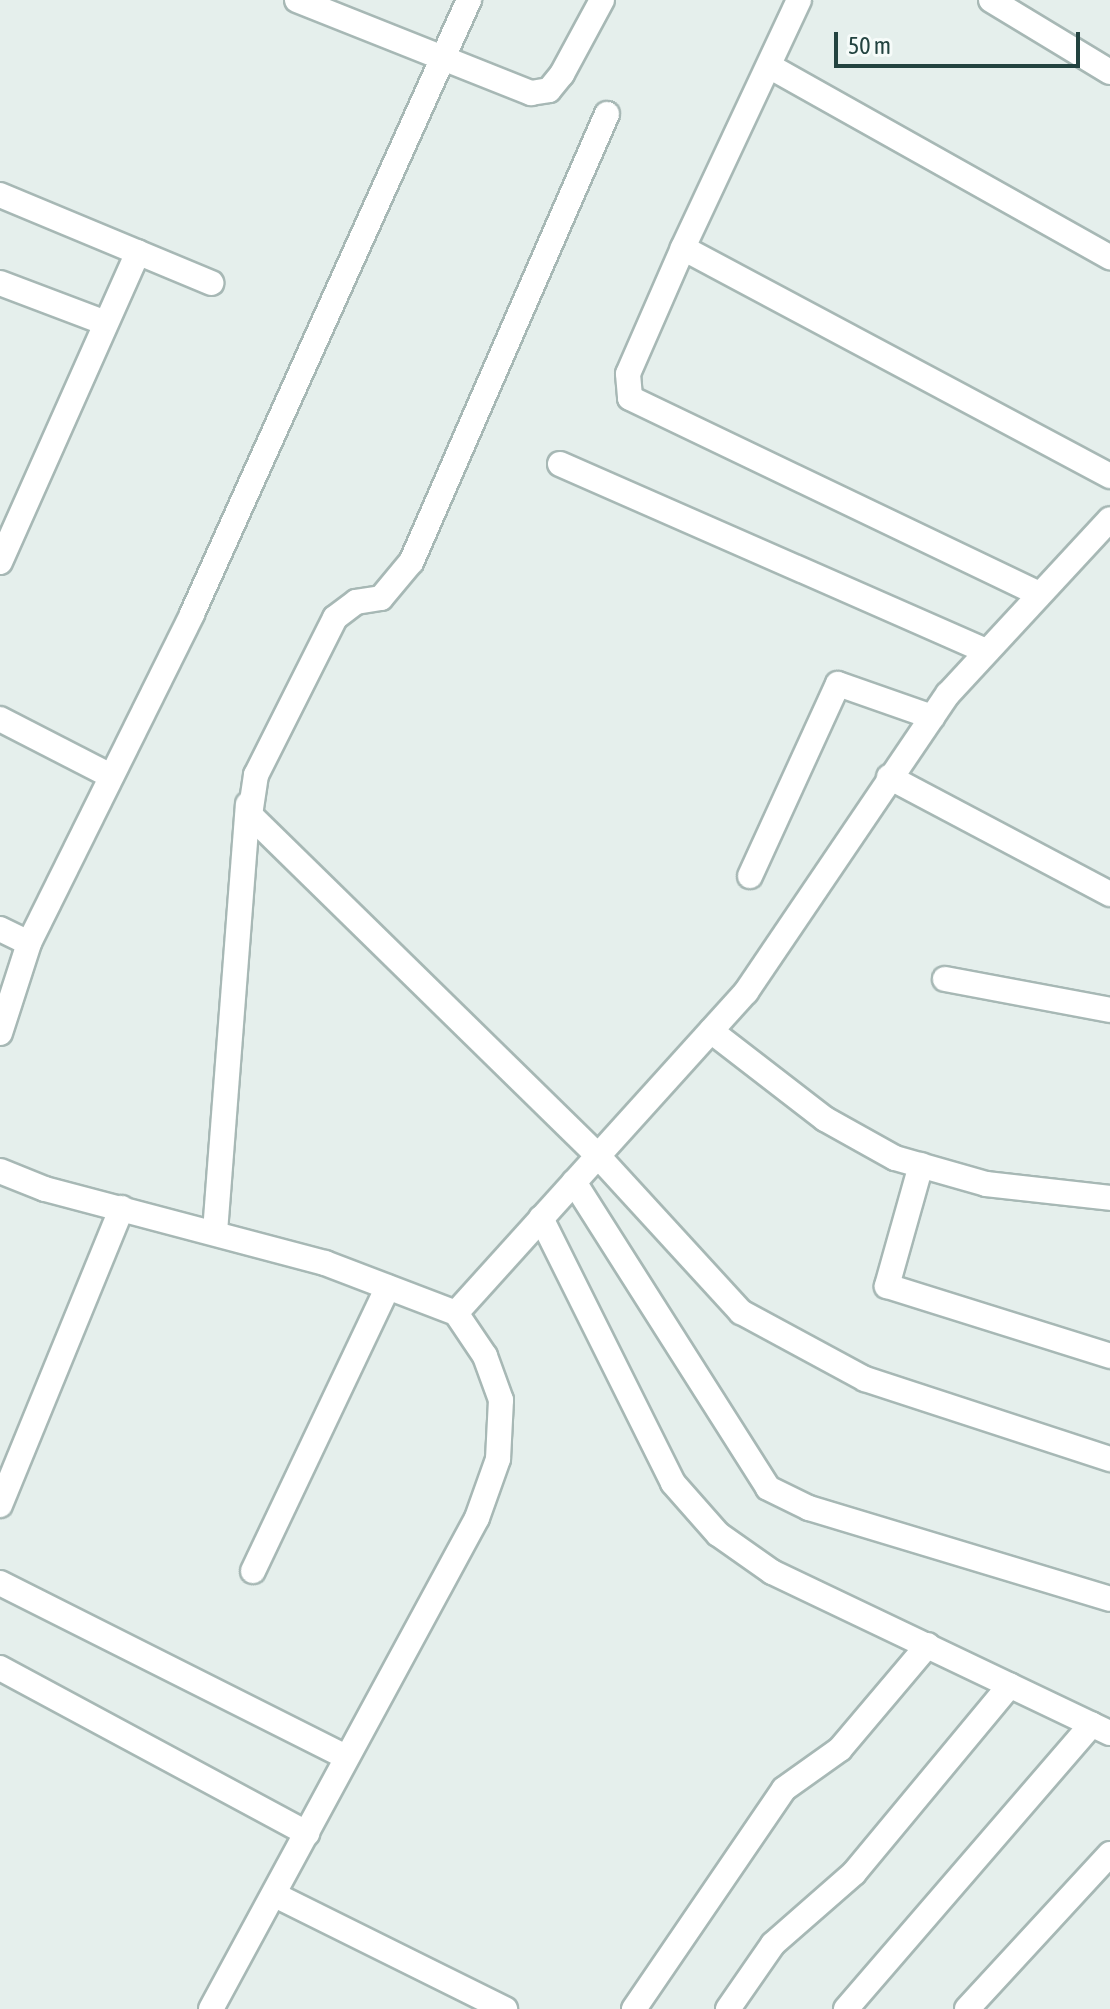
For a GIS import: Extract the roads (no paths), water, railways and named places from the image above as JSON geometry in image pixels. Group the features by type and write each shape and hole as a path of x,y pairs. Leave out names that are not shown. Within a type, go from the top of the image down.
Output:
{"street":[{"path":"297,0 445,56 531,93 549,90 602,0"},
{"path":"0,1033 29,943 192,614 469,0"},
{"path":"799,0 628,374 630,398 1039,594"},
{"path":"991,0 1110,72"},
{"path":"769,66 1110,257"},
{"path":"215,1232 249,795 335,618 356,602 381,598 411,562 607,114"},
{"path":"0,195 211,283"},
{"path":"683,248 1110,476"},
{"path":"0,562 138,252"},
{"path":"2,289 106,323"},
{"path":"560,464 986,651"},
{"path":"456,1313 746,992 932,717 986,651 1110,519"},
{"path":"750,876 838,684 932,717"},
{"path":"0,719 111,776"},
{"path":"889,777 1110,894"},
{"path":"249,795 250,815 598,1156 741,1312 803,1351 865,1379 1110,1459"},
{"path":"0,929 29,943"},
{"path":"945,979 1110,1010"},
{"path":"711,1031 825,1119 921,1165 986,1184 1110,1198"},
{"path":"921,1165 887,1286 1110,1356"},
{"path":"0,1171 215,1232 388,1287 456,1313 485,1356 501,1400 498,1459 477,1518 211,2009"},
{"path":"574,1182 768,1488 809,1508 1110,1599"},
{"path":"0,1505 122,1208"},
{"path":"541,1218 673,1483 718,1534 772,1572 1101,1729 846,2009"},
{"path":"253,1571 388,1287"},
{"path":"0,1583 346,1757"},
{"path":"634,2009 784,1789 840,1749 928,1645"},
{"path":"0,1668 307,1833"},
{"path":"728,2009 773,1944 854,1873 1010,1685"},
{"path":"967,2009 1110,1854"},
{"path":"275,1895 505,2009"}]}
